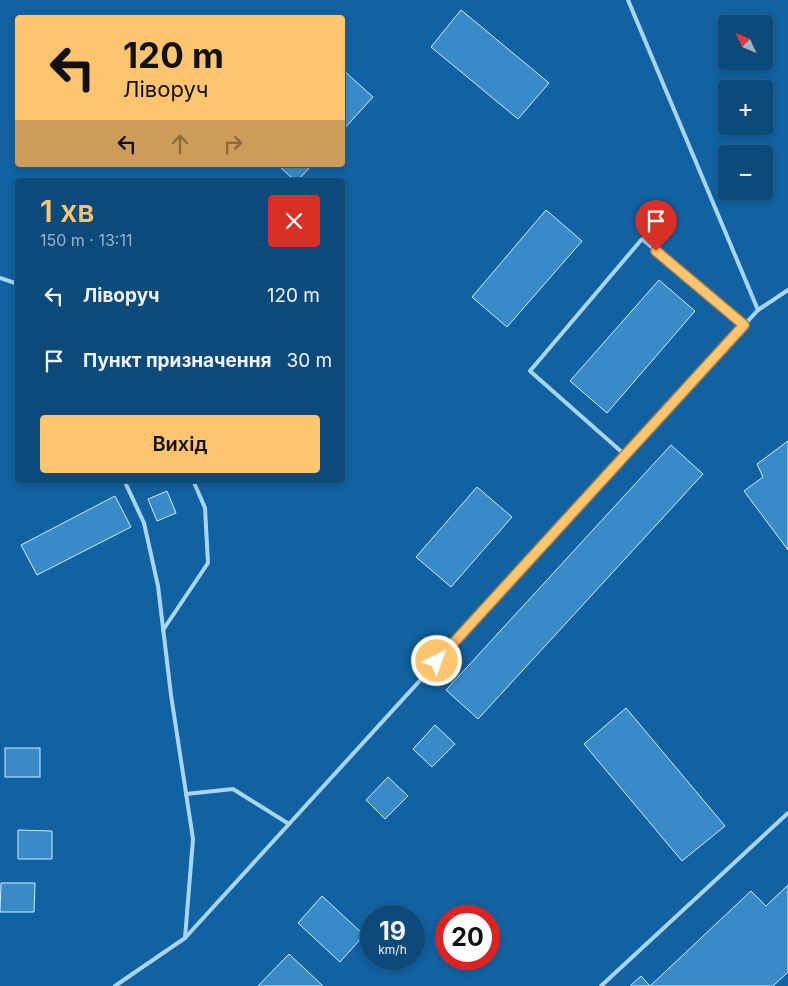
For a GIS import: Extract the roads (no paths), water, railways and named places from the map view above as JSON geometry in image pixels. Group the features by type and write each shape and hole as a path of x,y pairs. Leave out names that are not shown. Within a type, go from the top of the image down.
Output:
{"lane":[{"path":"628,0 758,310"},
{"path":"624,454 530,371 642,239 744,325"},
{"path":"0,278 15,283"},
{"path":"115,986 186,938 624,454 758,310 788,290"},
{"path":"125,483 144,523 158,586 193,839 186,938"},
{"path":"163,630 208,563 205,508 194,483"},
{"path":"186,794 233,790 289,824"},
{"path":"601,986 788,813"}]}
